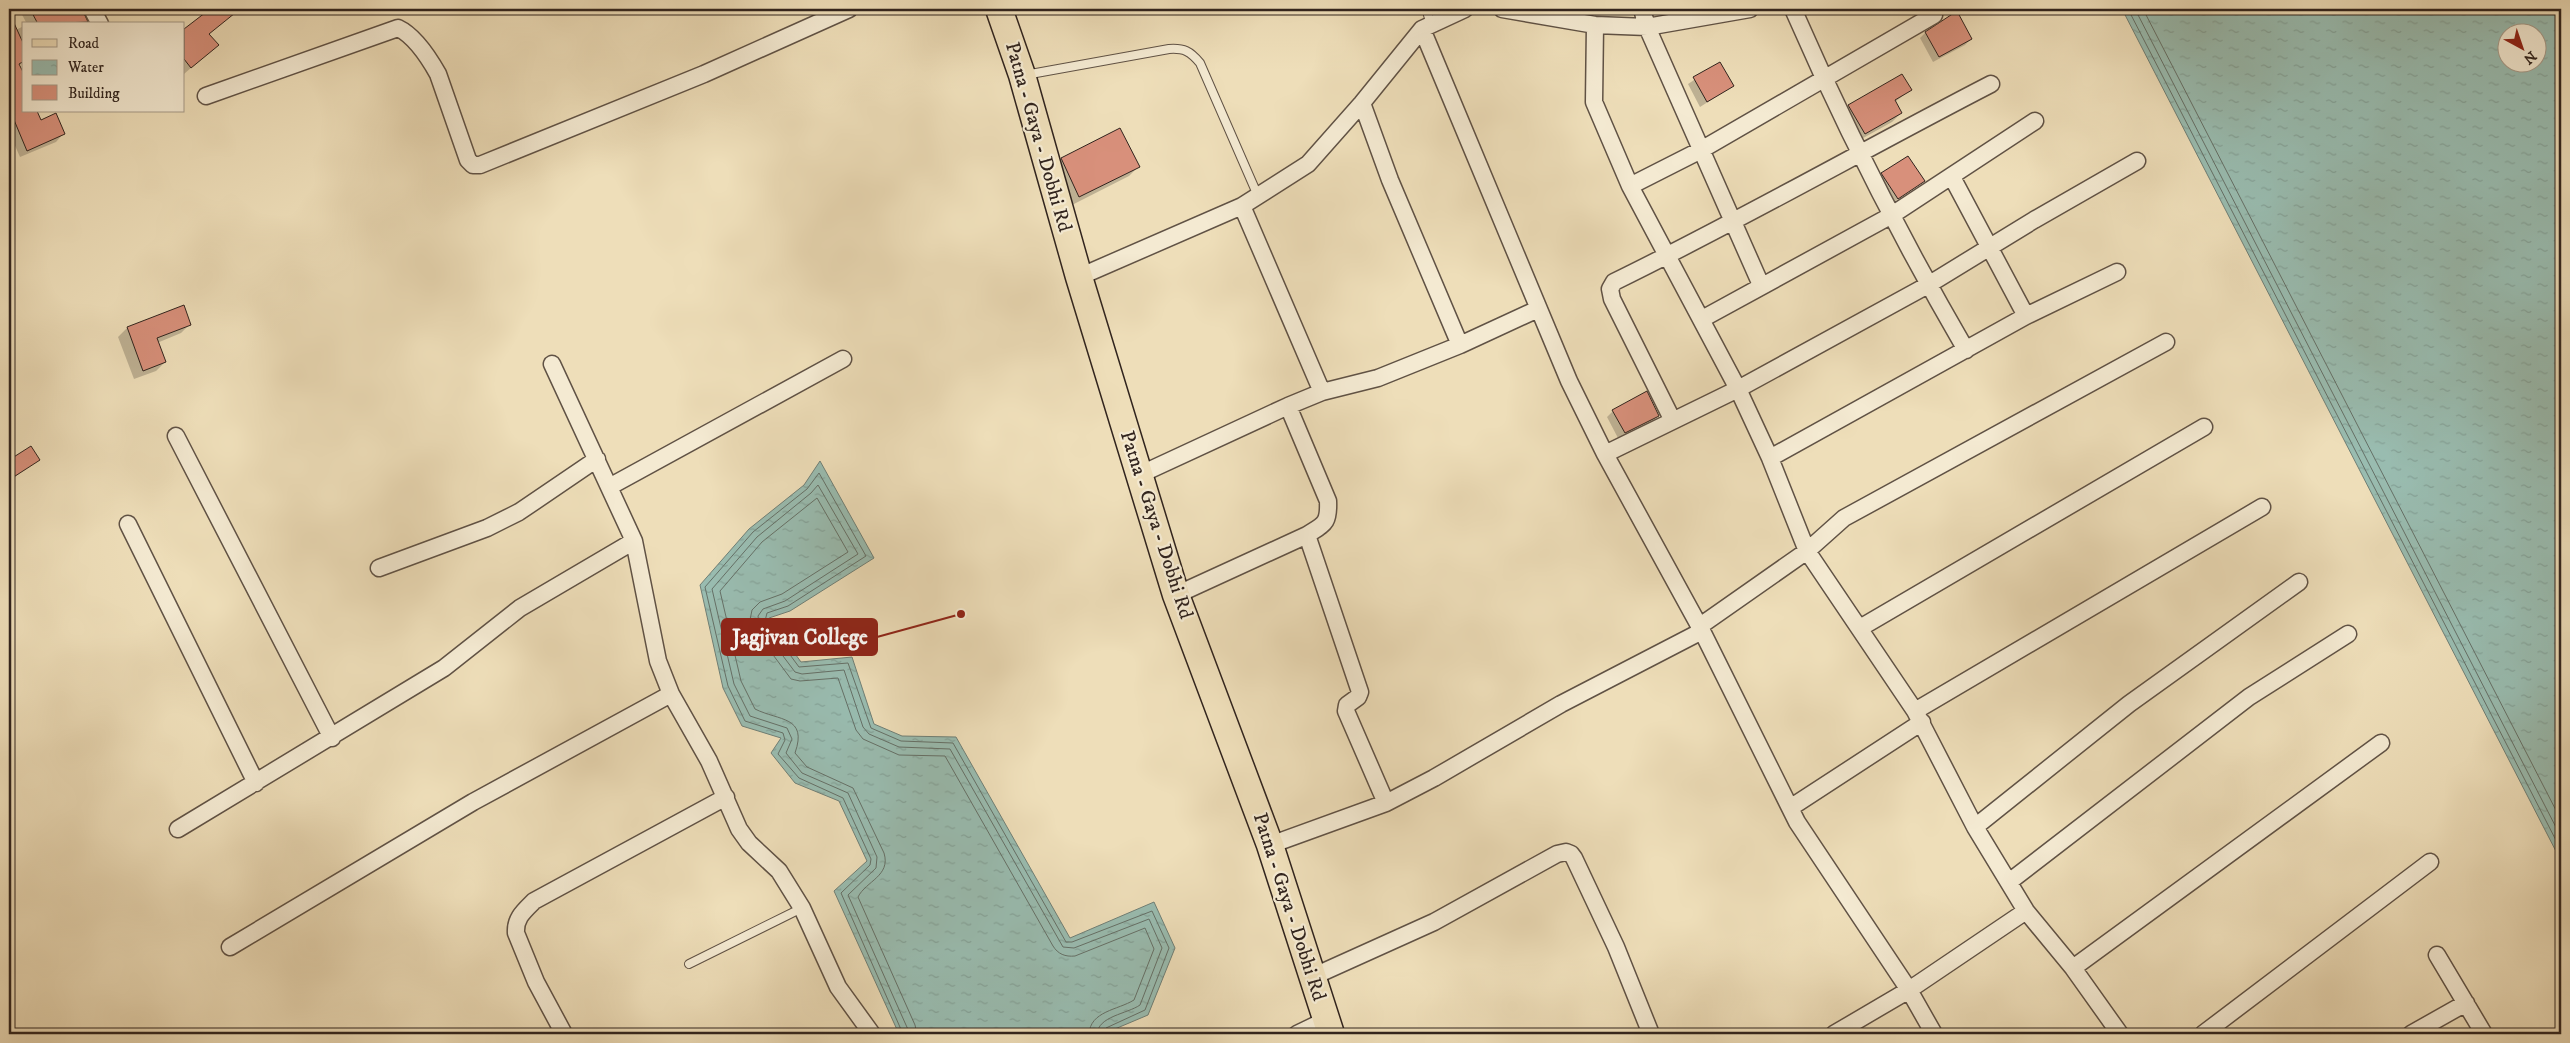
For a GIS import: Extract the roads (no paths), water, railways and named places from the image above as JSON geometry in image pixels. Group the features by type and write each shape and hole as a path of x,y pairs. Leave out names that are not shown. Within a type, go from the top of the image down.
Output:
{"main road":[{"name":"Patna - Gaya - Dobhi Rd","path":"999,9 1022,75 1079,277 1176,595 1270,845 1329,1027"}],"street":[{"path":"92,9 99,22"},
{"path":"206,96 398,28 425,53 438,74 468,160 473,165 480,165 704,74 849,9"},
{"path":"1079,277 1242,206 1308,164 1362,103 1426,21 1465,9"},
{"path":"1502,9 1595,25 1647,27 1744,10"},
{"path":"1642,9 1647,27 1761,285"},
{"path":"1793,9 1858,153 1928,285 1966,350"},
{"path":"1630,186 1701,150 1934,15"},
{"path":"1426,21 1538,309 1569,381 1605,454 1701,628 1790,808 1909,990 1934,1034"},
{"path":"1595,25 1594,102 1630,186 1738,389 1770,458 1807,551 1918,716 1975,827 2026,911 2073,968 2120,1034"},
{"path":"1672,419 1612,300 1610,289 1614,282 1734,222 1858,153 1991,84"},
{"path":"1362,103 1390,180 1460,345"},
{"path":"1702,319 1892,215 2035,121"},
{"path":"1605,454 1672,419 1738,389 1928,285 2034,220 2137,161"},
{"path":"1952,177 2026,316"},
{"path":"1242,206 1322,392"},
{"path":"1770,458 2026,316 2117,272"},
{"path":"1139,474 1288,406 1322,392 1378,378 1460,345 1538,309"},
{"path":"1270,845 1386,803 1561,704 1701,628 1807,551 1844,518 2166,342"},
{"path":"609,487 843,359"},
{"path":"552,364 634,541 658,661 671,694 709,761 744,837 779,871 802,908 838,987 872,1034"},
{"path":"1176,595 1307,535 1325,524 1328,514 1328,501 1288,406"},
{"path":"1860,628 2204,428"},
{"path":"176,436 332,738"},
{"path":"379,568 486,528 519,512 597,459"},
{"path":"1790,808 1918,716 2262,507"},
{"path":"128,524 256,783"},
{"path":"1307,535 1360,692 1358,697 1347,705 1346,711 1386,803"},
{"path":"178,829 332,738 444,668 520,608 634,541"},
{"path":"1975,827 2129,704 2299,582"},
{"path":"2009,882 2249,697 2348,634"},
{"path":"230,947 473,802 671,694"},
{"path":"2073,968 2381,743"},
{"path":"564,1034 536,982 516,933 516,925 522,913 534,901 726,797"},
{"path":"1312,977 1434,922 1557,854 1566,852 1574,858 1616,948 1651,1034"},
{"path":"2203,1034 2430,862"},
{"path":"1834,1034 1909,990 2026,911"},
{"path":"2437,955 2484,1034"},
{"path":"2411,1034 2466,1004"},
{"path":"1297,1034 1329,1027"}],"lane":[{"path":"1022,75 1169,49 1182,48 1192,53 1200,64 1258,196"},
{"path":"689,964 802,908"}],"water":[{"path":"2122,9 2561,9 2561,861"},
{"path":"820,461 874,558 790,611 769,618 801,662 852,657 874,724 902,736 956,737 1070,938 1154,902 1175,948 1148,1015 1103,1034 899,1034 834,891 867,861 839,801 795,783 771,753 781,738 742,726 723,688 700,585 749,529 804,485"}],"place":[{"name":"Jagjivan College","path":"961,614"}]}
